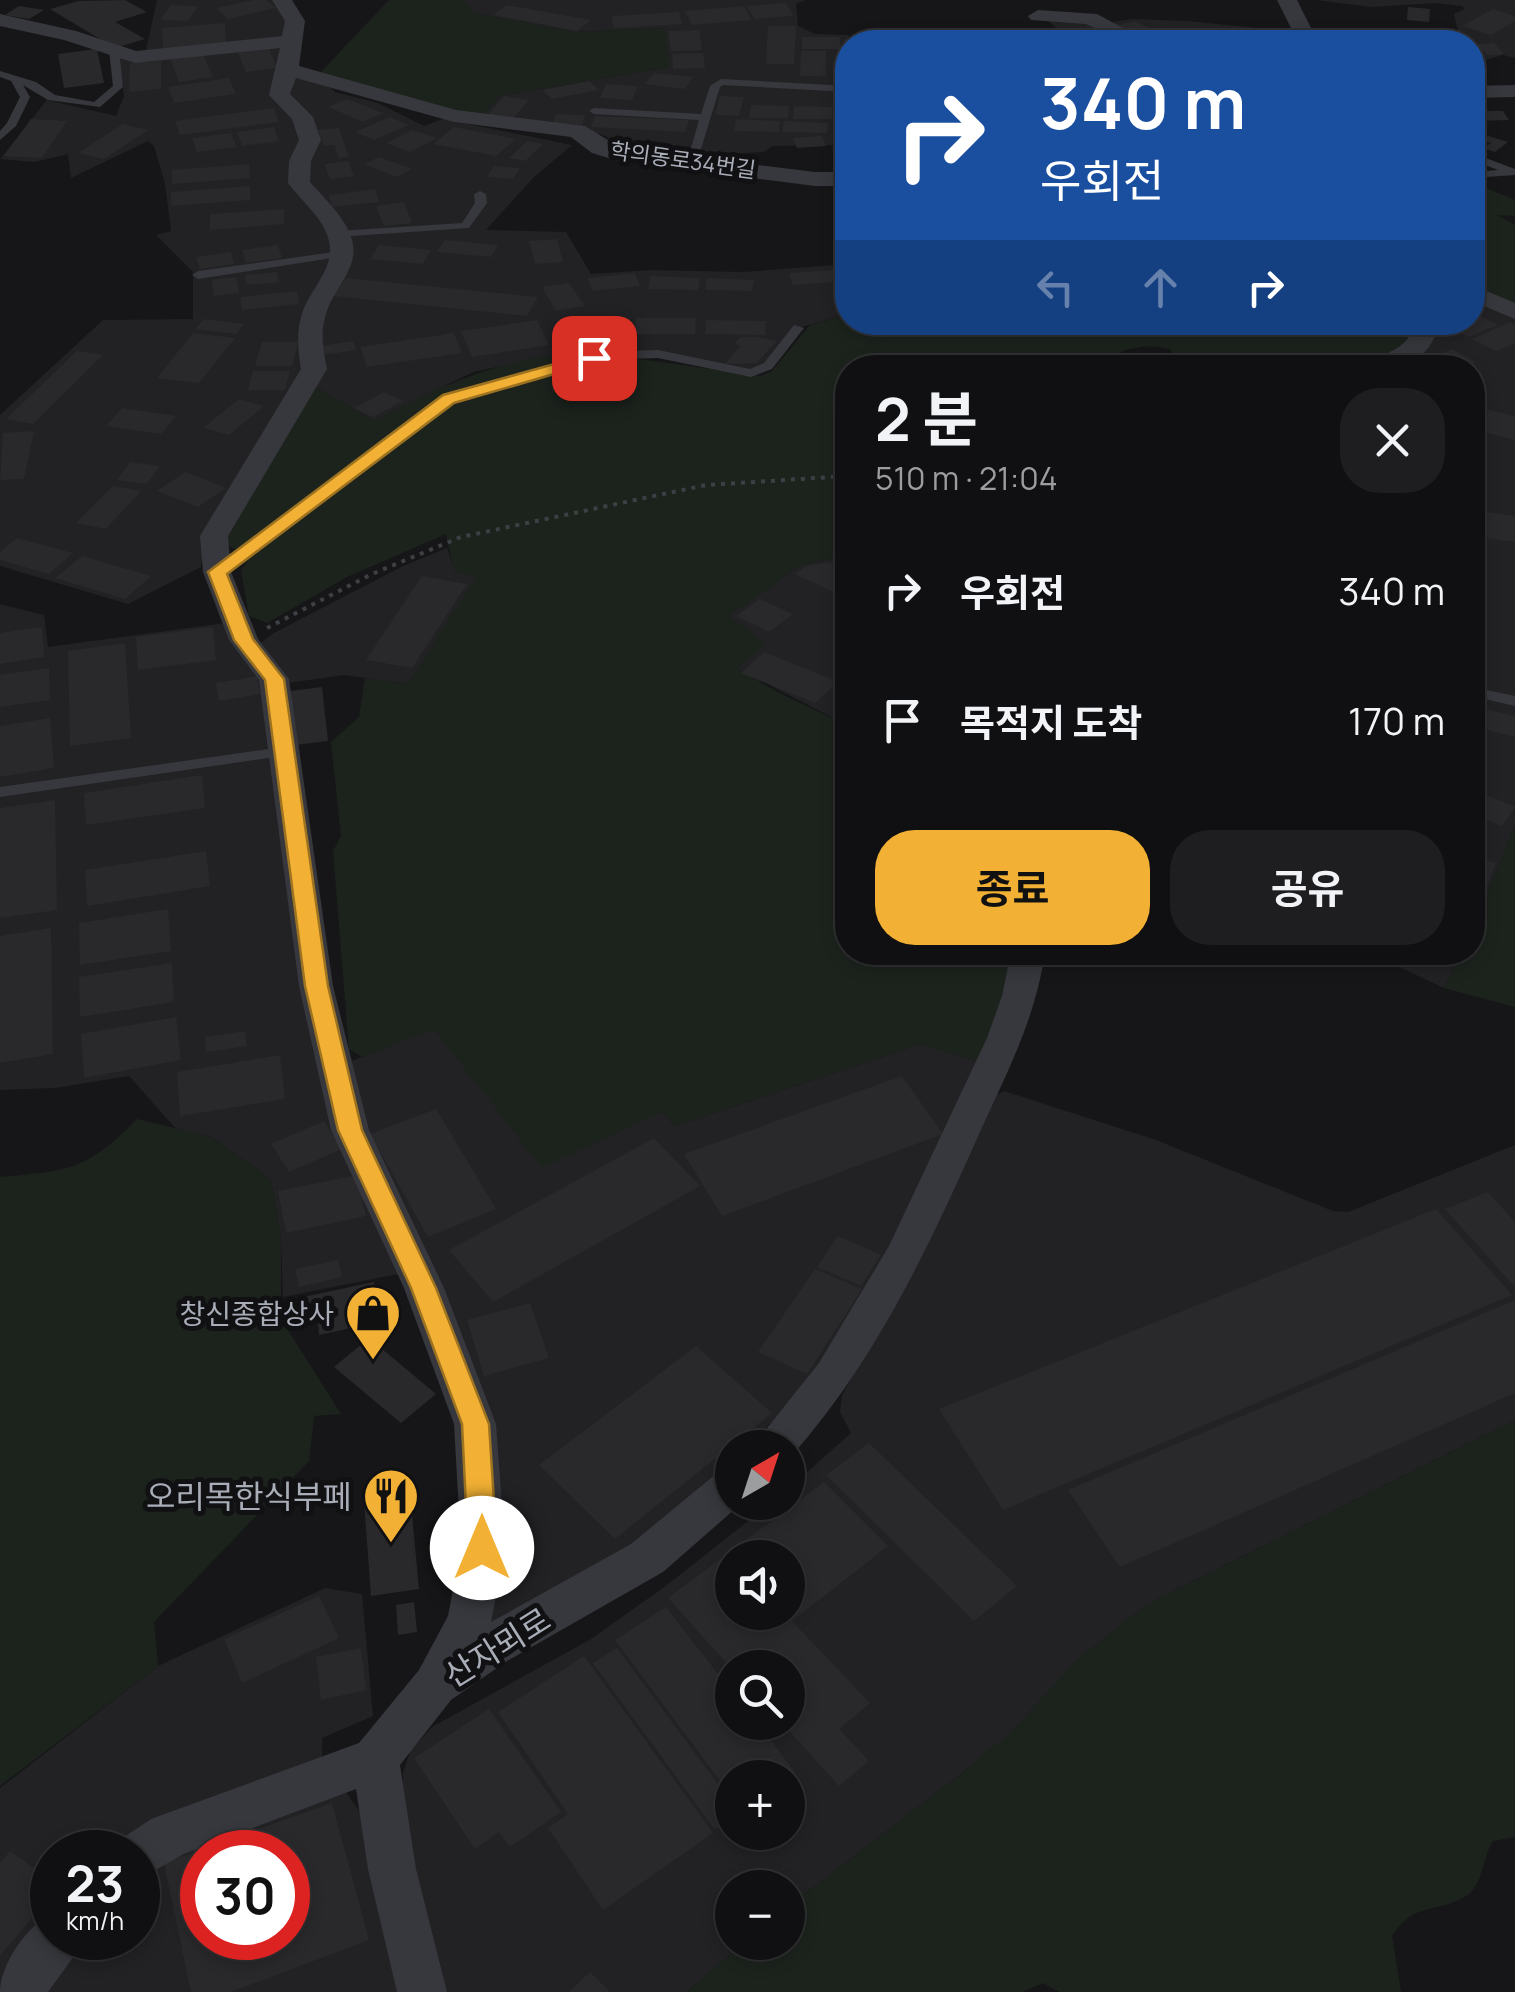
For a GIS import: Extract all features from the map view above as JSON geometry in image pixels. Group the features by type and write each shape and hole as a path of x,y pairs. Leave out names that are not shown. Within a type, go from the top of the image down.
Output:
{"street":[{"path":"282,0 295,21 279,95 302,117 310,140 300,161 299,183 330,219 339,244 337,273 316,305 308,336 314,370 214,536 217,572 244,640 274,679 316,986 350,1130 424,1288 475,1424 482,1548 470,1620 436,1685"},
{"path":"1021,0 1053,30"},
{"path":"1287,0 1302,30"},
{"path":"1038,16 1090,18 1114,30"},
{"path":"0,20 69,35 135,56 290,56"},
{"name":"학의동로34번길","path":"290,56 454,116 577,131 600,148 618,154 835,180"},
{"path":"1485,92 1515,91"},
{"path":"1485,298 1515,312"},
{"path":"1405,355 1420,344 1422,335"},
{"path":"787,1430 833,1377 931,1198 1000,1050 1026,965"},
{"name":"산자뫼로","path":"375,1758 436,1685 492,1646 647,1558 715,1500"},
{"path":"160,1841 375,1758 392,1869 422,1992"},
{"path":"18,1992 41,1960"}],"lane":[{"path":"0,74 14,77 52,98 96,106 118,86 114,50"},
{"path":"0,136 12,124 25,97 14,77"},
{"path":"692,162 715,86 721,82 835,88"},
{"path":"594,111 706,117"},
{"path":"1485,161 1514,172"},
{"path":"1485,174 1514,172"},
{"path":"198,275 339,244 464,226 481,203 480,194"},
{"path":"217,572 448,399 594,358 627,354 658,354 751,373 768,366 798,328"},
{"path":"1485,694 1515,702"},
{"path":"0,792 283,752"}],"path":[{"path":"244,640 372,574 461,537 706,485 835,477"}],"shaded area":[{"path":"157,0 282,0 292,70 323,80 335,92 378,103 424,126 443,119 572,145 533,178 486,230 566,232 591,274 651,270 743,272 835,265 835,317 798,328 768,366 751,373 658,354 572,352 473,372 374,421 307,382 204,539 201,567 128,604 0,566 0,415 103,320 193,319 193,272 156,235 171,231 165,184 154,146 148,141 71,178 68,154 34,162 0,159 47,100 116,116 124,96 118,52 145,55"},
{"path":"389,0 463,0 474,13 576,32 665,28 669,67 499,96 480,118 320,73"},
{"path":"463,0 806,0 796,4 798,26 815,34 835,35 835,145 773,146 763,152 681,157 616,150 606,136 577,128 480,118 499,96 668,67 664,28 576,32 473,13"},
{"path":"1316,0 1515,0 1515,58 1503,55 1485,60 1485,30 1458,30 1454,14 1465,9 1462,6 1436,3 1371,7"},
{"path":"1045,18 1098,24 1132,19 1187,21 1257,30 1058,30"},
{"path":"1485,187 1515,200 1515,216 1497,215 1515,225 1515,305 1485,291"},
{"path":"1485,304 1515,316 1515,825 1485,900 1485,355 1417,355 1429,335 1485,335"},
{"path":"835,318 835,335 1418,336 1390,355 1174,355 1170,349 1149,346 1113,355 835,355 835,558 801,565 729,616 766,644 737,668 835,719 835,965 1012,965 983,1063 921,1044 676,1126 661,1112 542,1168 434,1029 362,1057 349,1049 333,851 341,836 331,742 359,717 365,678 408,684 476,577 454,571 446,534 347,577 267,623 249,616 241,570 258,548 446,408 589,365 638,359 761,376 772,371 810,325"},
{"path":"596,351 437,399 238,551 229,546 226,534 311,384 374,421 481,372 536,358"},
{"path":"447,548 455,571 477,577 408,684 344,675 288,683 261,643 403,566"},
{"path":"835,558 835,719 736,668 728,616 801,565"},
{"path":"0,604 44,615 48,647 225,623 263,677 308,997 403,1273 283,1297 281,1239 271,1180 212,1137 176,1129 129,1076 55,1088 0,1090"},
{"path":"1515,825 1515,1007 1444,988 1456,965 1485,965 1485,900"},
{"path":"1395,965 1456,965 1444,988"},
{"path":"434,1028 542,1167 661,1112 676,1126 921,1044 983,1063 912,1212 828,1364 764,1430 715,1430 715,1479 679,1514 499,1627 479,1622 500,1503 356,1121 347,1063"},
{"path":"1004,1091 1156,1140 1333,1211 1348,1212 1515,1145 1515,1420 1146,1605 1081,1657 1008,1735 805,1894 805,1870 715,1870 715,1960 724,1960 687,1992 437,1992 403,1816 403,1772 411,1750 432,1727 591,1639 715,1547 715,1630 805,1630 805,1540 724,1540 749,1520 805,1520 805,1474 851,1433 840,1412 842,1395 941,1216 997,1095"},
{"path":"137,1119 212,1137 271,1180 281,1239 281,1319 341,1414 314,1416 309,1461 154,1622 158,1666 0,1786 0,1177 76,1165 104,1149"},
{"path":"1515,1420 1515,1837 1493,1841 1476,1886 1466,1896 1417,1913 1400,1925 1392,1936 1401,1992 1060,1992 1043,1983 1022,1992 687,1992 724,1960 805,1960 805,1894 962,1773 1008,1734 1081,1657 1146,1605"},
{"path":"325,1588 362,1594 373,1716 322,1738 322,1757 144,1830 30,1830 30,1960 7,1992 0,1992 0,1788 158,1666"},
{"path":"333,1793 347,1793 359,1811 405,1992 30,1992 51,1960 160,1960 160,1854 180,1847 180,1960 310,1960 310,1830 229,1830"}],"building":[{"path":"125,0 147,12 115,22 145,39 115,48 50,9 79,1"},
{"path":"266,0 276,8 228,19 216,8"},
{"path":"786,3 793,16 754,19 747,6"},
{"path":"171,5 198,6 188,21 160,20"},
{"path":"507,5 591,20 577,31 493,15"},
{"path":"19,6 44,10 29,19 5,15"},
{"path":"744,6 752,20 692,25 685,11"},
{"path":"1408,7 1430,9 1429,22 1407,20"},
{"path":"1493,9 1515,16 1515,21 1491,35 1462,26"},
{"path":"679,12 682,24 614,28 612,16"},
{"path":"1135,21 1152,30 1124,30 1116,26"},
{"path":"225,23 226,44 163,49 162,28"},
{"path":"768,26 796,26 794,64 766,64"},
{"path":"699,30 702,50 671,51 668,31"},
{"path":"802,37 835,37 835,49 802,49"},
{"path":"1485,43 1494,43 1504,54 1487,55"},
{"path":"268,46 277,68 246,72 237,50"},
{"path":"97,49 104,83 64,88 58,54"},
{"path":"801,51 826,51 826,76 800,76"},
{"path":"703,53 705,68 673,69 672,54"},
{"path":"203,54 213,77 179,82 170,58"},
{"path":"161,61 161,89 129,92 130,63"},
{"path":"654,73 693,77 685,89 645,84"},
{"path":"229,78 236,94 174,103 168,87"},
{"path":"589,81 599,90 552,99 543,90"},
{"path":"606,84 638,86 632,100 600,98"},
{"path":"504,96 529,100 513,119 487,116"},
{"path":"720,96 744,97 739,116 715,115"},
{"path":"347,99 383,113 363,122 328,107"},
{"path":"751,105 789,106 788,118 749,118"},
{"path":"794,106 833,107 832,119 793,119"},
{"path":"274,108 279,122 180,135 175,121"},
{"path":"1485,111 1503,111 1509,120 1485,121"},
{"path":"556,114 585,115 582,125 553,124"},
{"path":"595,116 689,120 685,132 591,127"},
{"path":"390,117 409,125 374,140 355,132"},
{"path":"31,119 67,121 42,158 4,156"},
{"path":"736,119 780,121 779,132 734,131"},
{"path":"784,121 828,123 827,133 782,132"},
{"path":"123,124 148,130 104,159 78,153"},
{"path":"274,127 279,141 242,146 237,132"},
{"path":"454,127 516,139 496,156 433,144"},
{"path":"339,128 349,157 339,158 334,145 324,146 318,130"},
{"path":"412,130 437,138 410,152 386,143"},
{"path":"231,133 237,147 197,152 192,138"},
{"path":"1485,135 1508,142 1495,152 1485,149 1491,143 1485,141"},
{"path":"822,136 826,146 797,148 793,138"},
{"path":"527,141 543,144 525,161 509,158"},
{"path":"379,157 412,169 397,177 364,164"},
{"path":"348,161 354,176 330,179 324,164"},
{"path":"249,164 250,178 172,184 172,170"},
{"path":"494,166 520,168 513,179 487,177"},
{"path":"250,186 250,200 171,206 171,192"},
{"path":"375,189 379,202 332,207 329,195"},
{"path":"404,202 412,223 384,226 376,206"},
{"path":"284,209 284,224 210,230 210,214"},
{"path":"557,239 563,262 535,264 529,241"},
{"path":"445,240 498,245 491,257 437,252"},
{"path":"278,245 282,258 246,263 242,250"},
{"path":"379,245 431,250 423,264 370,259"},
{"path":"231,252 234,264 200,269 196,257"},
{"path":"835,270 835,282 793,285 789,273"},
{"path":"277,272 279,282 246,285 245,275"},
{"path":"635,273 640,286 592,291 588,278"},
{"path":"650,276 700,278 698,290 648,289"},
{"path":"236,277 239,293 214,296 212,280"},
{"path":"346,278 538,297 527,316 333,296"},
{"path":"707,278 754,280 752,291 705,290"},
{"path":"569,283 585,306 556,311 542,287"},
{"path":"297,291 299,304 242,310 240,297"},
{"path":"636,318 696,318 695,334 634,334"},
{"path":"1485,318 1498,325 1485,330"},
{"path":"204,319 244,324 236,334 195,329"},
{"path":"537,320 549,345 472,357 461,331"},
{"path":"706,320 766,321 765,335 705,334"},
{"path":"1510,322 1515,325 1515,343 1496,351 1472,339"},
{"path":"193,333 235,338 199,383 157,378"},
{"path":"454,333 462,353 367,367 360,347"},
{"path":"741,337 777,341 756,363 725,364 740,346 734,344"},
{"path":"353,341 356,350 324,355 321,346"},
{"path":"262,342 298,342 292,366 255,366"},
{"path":"1452,349 1463,355 1438,355"},
{"path":"77,351 103,355 33,424 6,419"},
{"path":"253,371 290,371 285,390 248,390"},
{"path":"384,392 403,401 373,417 354,408"},
{"path":"239,399 264,406 229,435 203,428"},
{"path":"122,408 176,416 161,434 106,426"},
{"path":"1485,409 1515,416 1515,440 1485,432"},
{"path":"34,431 24,479 0,480 3,433"},
{"path":"130,462 160,466 147,484 117,480"},
{"path":"185,472 226,488 198,507 157,491"},
{"path":"113,486 141,491 106,529 76,523"},
{"path":"1485,512 1515,516 1515,542 1485,538"},
{"path":"17,538 73,553 49,574 0,560 0,552"},
{"path":"82,556 151,576 125,599 55,578"},
{"path":"835,562 835,593 795,574 806,566"},
{"path":"422,576 467,584 412,668 366,660"},
{"path":"760,599 793,614 769,632 736,616"},
{"path":"42,627 44,657 0,664 0,633"},
{"path":"213,627 216,660 138,670 136,637"},
{"path":"125,643 131,738 70,746 68,651"},
{"path":"764,652 835,681 835,685 815,703 741,673"},
{"path":"49,668 50,700 0,707 0,675"},
{"path":"257,676 260,694 219,701 216,683"},
{"path":"322,687 328,741 295,745 290,691"},
{"path":"1485,709 1515,716 1515,737 1485,729"},
{"path":"50,718 54,768 0,777 0,726"},
{"path":"202,775 205,808 86,825 84,793"},
{"path":"1485,794 1515,807 1502,826 1485,819"},
{"path":"55,800 57,910 0,918 0,808"},
{"path":"206,851 210,886 87,906 85,870"},
{"path":"1485,860 1496,863 1485,891"},
{"path":"168,909 171,951 80,965 79,923"},
{"path":"51,928 53,1054 0,1063 0,936"},
{"path":"172,963 174,1002 80,1017 79,977"},
{"path":"176,1017 181,1060 84,1078 81,1034"},
{"path":"245,1031 247,1046 206,1052 205,1037"},
{"path":"280,1055 285,1099 180,1116 177,1072"},
{"path":"902,1076 943,1134 722,1216 684,1154"},
{"path":"436,1109 496,1209 428,1237 370,1134"},
{"path":"324,1121 342,1149 289,1172 271,1144"},
{"path":"654,1138 700,1186 493,1302 449,1250"},
{"path":"357,1175 366,1216 286,1233 278,1191"},
{"path":"1488,1192 1515,1222 1515,1287 1445,1209"},
{"path":"1436,1209 1512,1295 1003,1510 939,1409"},
{"path":"838,1236 881,1255 861,1286 817,1267"},
{"path":"338,1260 342,1277 299,1287 295,1269"},
{"path":"815,1269 862,1289 807,1374 758,1352"},
{"path":"374,1282 376,1298 364,1300 369,1324 319,1335 318,1321 298,1325 294,1299"},
{"path":"1515,1300 1515,1393 1120,1567 1068,1490"},
{"path":"530,1303 549,1358 484,1376 467,1320"},
{"path":"369,1338 436,1394 401,1423 334,1367"},
{"path":"696,1346 772,1413 751,1430 715,1430 715,1459 615,1539 539,1465"},
{"path":"869,1443 1017,1586 974,1621 826,1475"},
{"path":"824,1482 888,1546 805,1611 805,1540 746,1540 773,1520 805,1520 805,1496"},
{"name":"오리목한식부페","path":"410,1494 419,1589 371,1596 364,1501"},
{"path":"715,1563 715,1630 801,1630 870,1703 839,1729 869,1761 839,1786 797,1740 805,1740 805,1650 715,1650 668,1598"},
{"path":"319,1596 339,1638 242,1683 224,1639"},
{"path":"414,1602 417,1632 398,1635 396,1605"},
{"path":"666,1607 715,1670 715,1740 771,1740 786,1760 715,1760 715,1774 615,1640"},
{"path":"361,1648 366,1690 321,1700 316,1657"},
{"path":"617,1648 715,1780 715,1830 593,1663"},
{"path":"584,1656 713,1833 603,1910 548,1828 568,1814 498,1712"},
{"path":"489,1709 561,1812 510,1847 499,1832 475,1849 414,1758"},
{"path":"332,1803 369,1940 231,1992 191,1992 184,1960 310,1960 310,1830 256,1830"},
{"path":"10,1851 30,1865 30,1920 0,1956 0,1863"},
{"path":"180,1857 180,1939 164,1863"},
{"path":"590,1972 610,1992 569,1992"}],"place":[{"name":"창신종합상사","path":"373,1362"},
{"name":"오리목한식부페","path":"391,1545"}],"route":[{"path":"482,1548 482,1488 475,1424 424,1288 350,1130 316,986 274,679 244,640 217,572 448,399 594,358"}]}
